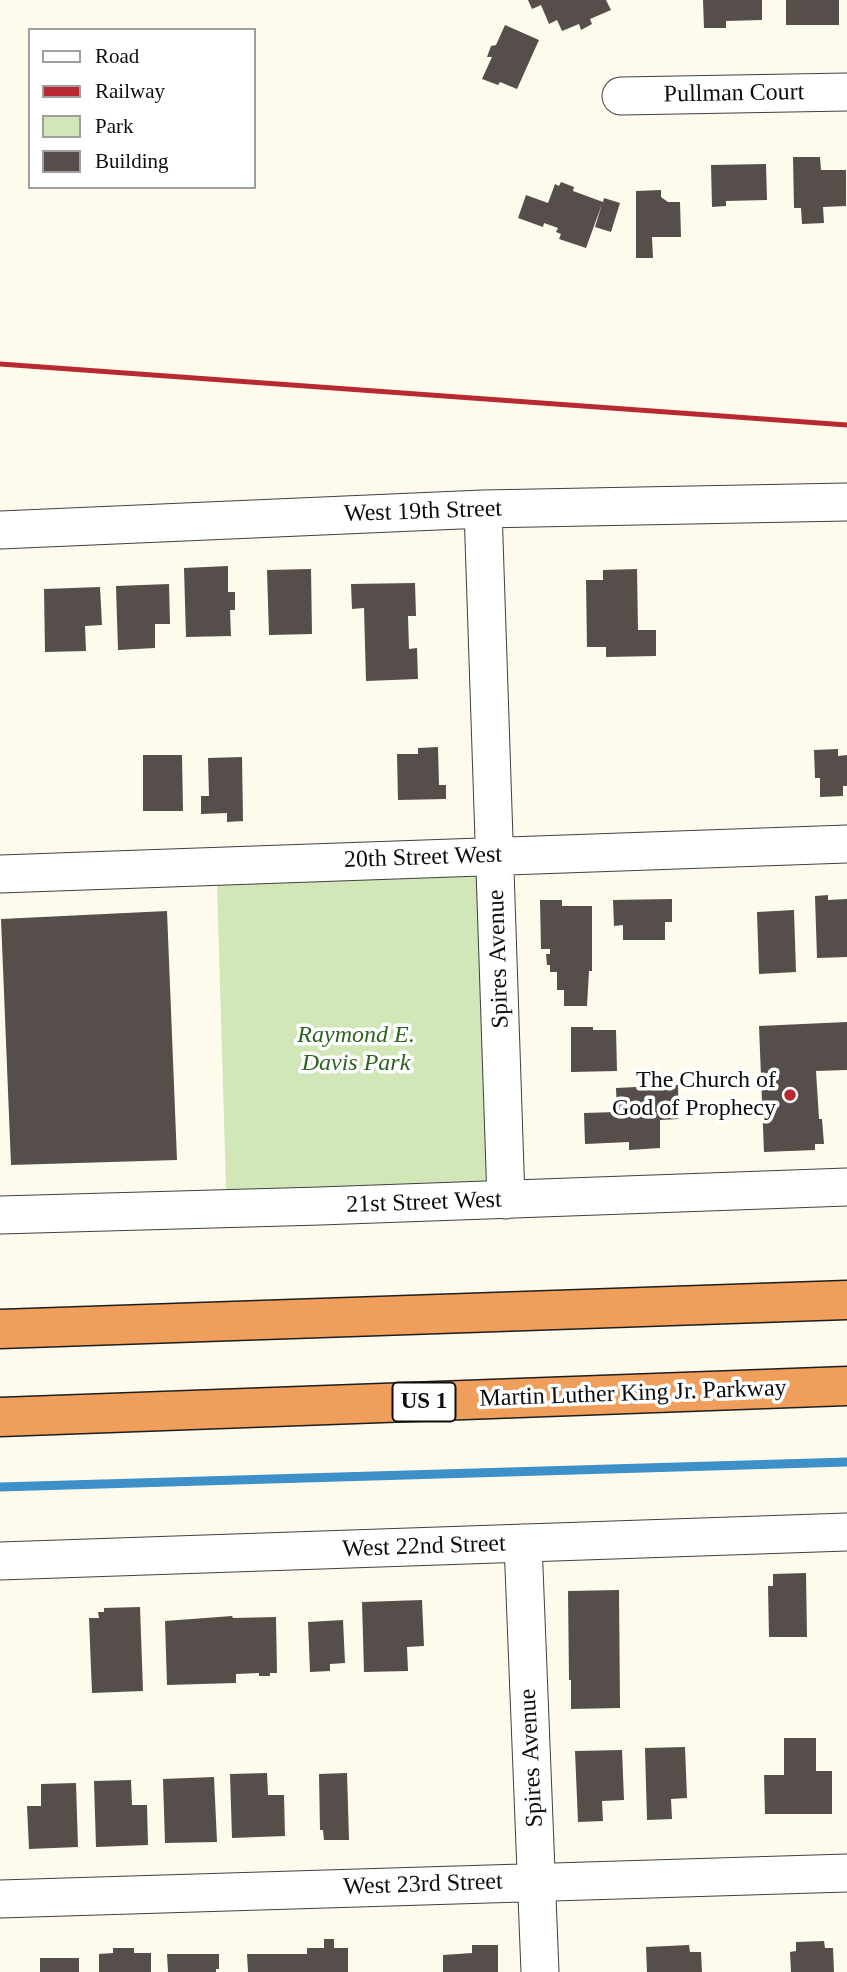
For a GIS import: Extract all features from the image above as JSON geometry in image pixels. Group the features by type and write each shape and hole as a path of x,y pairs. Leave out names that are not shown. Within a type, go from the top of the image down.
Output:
{"highway":[{"path":"0,1329 847,1300"},
{"name":"Martin Luther King Jr. Parkway","path":"0,1417 847,1386"}],"street":[{"name":"Pullman Court","path":"621,96 847,92"},
{"name":"West 19th Street","path":"0,530 483,509 847,502"},
{"name":"Spires Avenue","path":"483,509 506,1199"},
{"name":"20th Street West","path":"0,874 847,844"},
{"name":"21st Street West","path":"0,1214 847,1187"},
{"name":"West 22nd Street","path":"0,1561 847,1532"},
{"name":"Spires Avenue","path":"523,1543 540,1972"},
{"name":"West 23rd Street","path":"0,1899 847,1872"}],"green space":[{"name":"Raymond E. Davis Park","path":"485,872 496,1216 227,1221 217,884"}],"building":[{"path":"528,0 606,0 611,10 590,19 592,24 581,30 579,24 562,31 557,20 549,24 541,5 532,9"},
{"path":"703,0 762,0 762,20 726,21 726,28 704,28"},
{"path":"786,0 839,0 839,25 786,25"},
{"path":"505,25 539,40 517,89 482,79 492,57 487,57 491,46 496,45"},
{"path":"793,157 820,157 821,170 846,170 846,206 823,207 824,223 802,224 801,208 794,208"},
{"path":"766,164 767,200 726,201 726,206 712,207 711,165"},
{"path":"561,182 574,187 573,191 603,202 604,198 620,203 611,232 595,227 602,204 586,248 559,239 561,234 556,232 558,228 544,223 543,227 518,218 526,195 548,203 555,184 559,186"},
{"path":"661,190 661,197 668,202 680,202 681,237 652,237 653,258 636,258 636,191"},
{"path":"228,566 228,592 235,592 235,610 230,610 231,636 186,637 184,568"},
{"path":"311,569 312,634 269,635 267,570"},
{"path":"637,569 638,630 656,630 656,656 606,657 606,647 587,647 586,580 603,580 603,570"},
{"path":"415,583 416,616 408,616 409,649 417,648 418,679 366,681 364,608 352,609 351,584"},
{"path":"169,584 170,624 155,624 155,648 118,650 116,586"},
{"path":"100,587 102,625 85,626 86,651 45,652 44,589"},
{"path":"438,747 439,785 446,785 446,799 398,800 397,754 418,754 418,748"},
{"path":"838,749 838,756 847,755 847,786 843,786 843,796 820,797 820,778 815,778 814,750"},
{"path":"143,755 182,755 183,811 143,811"},
{"path":"242,757 243,821 227,822 227,813 201,814 201,796 209,796 208,758"},
{"path":"828,895 828,900 847,899 847,957 817,958 815,896"},
{"path":"672,899 672,922 665,922 665,940 623,940 623,925 614,926 613,900"},
{"path":"540,900 562,900 562,906 592,906 592,971 589,971 587,1006 564,1006 564,990 557,990 557,972 550,972 550,965 547,965 546,954 550,954 550,949 541,949"},
{"path":"794,910 796,972 759,974 757,912"},
{"path":"167,911 177,1160 11,1165 1,919"},
{"name":"The Church of God of Prophecy","path":"847,1022 847,1070 816,1071 819,1119 822,1119 824,1144 815,1144 815,1150 764,1152 759,1026"},
{"path":"571,1027 616,1030 617,1071 571,1072"},
{"path":"678,1085 679,1119 660,1120 660,1148 629,1150 629,1142 585,1144 584,1113 617,1112 616,1088"},
{"path":"806,1573 807,1637 769,1637 768,1586 773,1586 773,1574"},
{"path":"619,1590 620,1708 571,1709 568,1591"},
{"path":"422,1600 424,1646 407,1647 408,1671 364,1672 362,1602"},
{"path":"140,1607 143,1691 92,1693 89,1618 99,1618 98,1612 104,1612 104,1608"},
{"path":"232,1616 276,1617 277,1673 270,1673 270,1676 259,1676 259,1673 236,1674 236,1683 167,1685 165,1621"},
{"path":"343,1620 345,1663 330,1664 330,1671 310,1672 308,1622"},
{"path":"784,1738 816,1738 816,1771 832,1771 832,1814 765,1814 764,1775 784,1775"},
{"path":"685,1747 687,1798 671,1799 672,1819 647,1820 645,1748"},
{"path":"622,1750 624,1800 602,1801 603,1821 578,1822 575,1751"},
{"path":"267,1773 268,1795 284,1795 285,1836 232,1838 230,1774"},
{"path":"347,1773 349,1840 324,1840 323,1830 320,1830 319,1774"},
{"path":"214,1777 217,1842 165,1843 163,1779"},
{"path":"131,1780 132,1805 147,1805 148,1845 96,1847 94,1781"},
{"path":"76,1783 78,1847 29,1849 27,1806 41,1806 41,1784"},
{"path":"324,1939 334,1939 334,1948 348,1948 348,1972 248,1972 247,1954 307,1954 307,1948 324,1948"},
{"path":"824,1941 825,1948 833,1948 834,1972 791,1972 790,1952 796,1951 796,1942"},
{"path":"472,1945 498,1945 498,1972 443,1972 443,1955 472,1953"},
{"path":"689,1945 690,1952 701,1952 702,1972 647,1972 646,1947"},
{"path":"113,1948 134,1948 134,1953 151,1953 151,1972 99,1972 99,1954 113,1953"},
{"path":"167,1954 219,1954 219,1969 216,1969 216,1972 168,1972"},
{"path":"40,1958 79,1958 79,1972 40,1972"}],"waterway":[{"path":"0,1487 847,1462"}],"railway":[{"path":"0,364 847,425"}],"place":[{"name":"The Church of God of Prophecy","path":"790,1095"}]}
